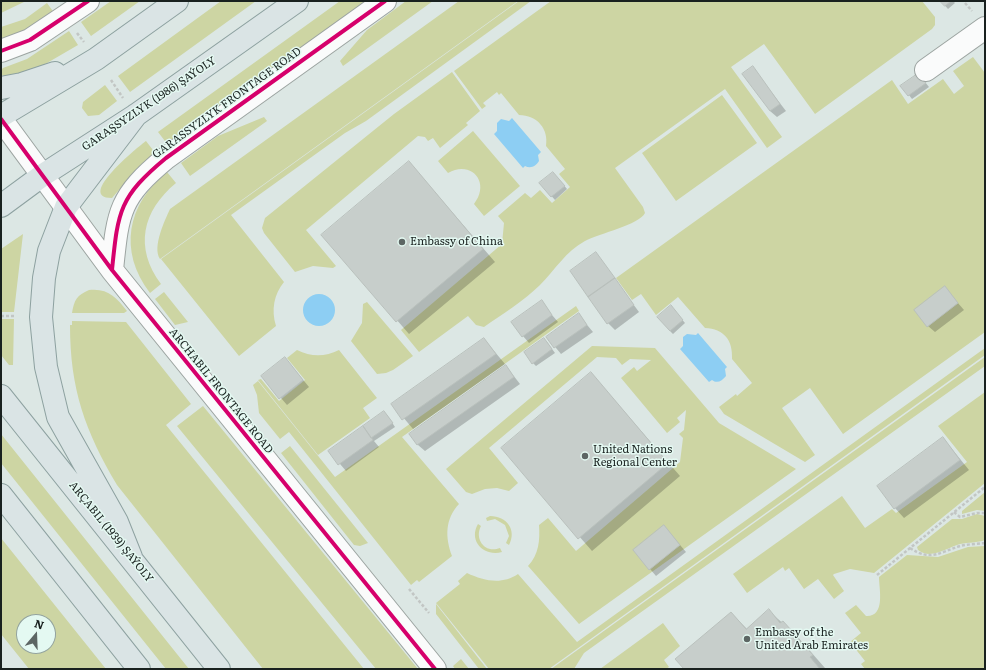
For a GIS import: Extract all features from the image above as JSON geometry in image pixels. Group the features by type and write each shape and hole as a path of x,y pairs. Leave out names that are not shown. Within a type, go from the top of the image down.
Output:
{"main road":[{"path":"1,88 22,84 90,51 177,1"},
{"name":"GARAŞSYZLYK (1986) ŞAÝOLY","path":"1,206 43,175 136,115 297,1"},
{"path":"1,118 90,51"},
{"path":"131,557 117,522 58,417 46,367 40,317 44,278 49,251 66,207 136,115"},
{"name":"ARÇABIL (1939) ŞAÝOLY","path":"1,396 219,669"},
{"path":"1,495 140,669"}],"street":[{"path":"1,51 30,40 88,1"},
{"name":"GARASSYZLYK FRONTAGE ROAD","path":"112,270 116,229 120,213 127,197 137,183 166,158 385,1"},
{"path":"926,70 985,28"},
{"name":"ARCHABIL FRONTAGE ROAD","path":"1,118 112,270 435,669"}],"path":[{"path":"74,29 90,51"},
{"path":"111,80 123,98"},
{"path":"1,316 14,316"},
{"path":"877,575 985,487"},
{"path":"954,512 960,517 977,512 985,513"},
{"path":"910,548 919,554 933,556 960,546 985,543"},
{"path":"409,589 429,613"}],"green space":[{"path":"1,1 26,1 1,13"},
{"path":"111,1 140,1 91,36 81,22"},
{"path":"221,1 256,1 130,92 118,76"},
{"path":"340,1 369,1 168,145 158,132"},
{"path":"406,1 433,1 343,66 340,61 367,30"},
{"path":"459,1 518,1 160,259 157,248 158,241 170,209"},
{"path":"519,1 531,1 366,121 345,133 231,215 284,282 274,302 274,320 276,326 239,356 161,259"},
{"path":"551,1 922,1 935,17 935,25 932,29 815,114 764,44 731,67 782,137 767,148 725,89 615,168 643,207 645,213 641,217 627,225 578,245 566,255 534,291 484,327 476,325 468,316 419,352 401,330 502,244 504,223 498,216 525,193 531,198 540,190 552,203 570,187 559,174 565,169 546,146 546,134 544,129 536,120 531,117 519,115 501,93 499,95 497,92 483,103 486,106 482,109 454,71"},
{"path":"47,3 55,14 42,24 1,41 1,27 25,19"},
{"path":"69,31 78,45 35,70 5,76 1,75 1,70 3,68 27,59"},
{"path":"973,57 985,73 985,332 843,434 810,388 782,408 815,455 805,462 724,414 719,407 736,394 737,396 752,383 732,359 731,346 729,341 722,333 705,328 678,297 656,315 641,294 632,300 616,278 892,80 908,104 943,79 954,94 964,86 953,71"},
{"path":"452,72 480,111 466,123 468,125 440,148 433,138 428,141 425,137 418,136 306,230 336,266 333,268 313,266 295,272 264,233 262,228 265,218 394,114"},
{"path":"105,85 117,101 99,115 88,116 82,108 83,102"},
{"path":"722,95 757,143 676,201 642,153"},
{"path":"264,117 267,121 190,176 181,163 218,136"},
{"path":"473,131 520,186 484,216 474,204 479,196 480,188 476,175 471,171 464,169 448,173 438,161"},
{"path":"146,141 156,154 140,166 112,198 103,196 101,190 112,171"},
{"path":"167,172 176,183 164,194 156,206 149,218 146,230 145,244 147,257 152,270 161,284 150,293 140,277 134,261 131,245 132,229 136,213 143,198 153,185"},
{"path":"23,234 14,312 1,312 1,249"},
{"path":"89,290 101,290 111,294 127,311 124,313 72,313 77,298"},
{"path":"164,292 188,322 175,325 155,299"},
{"path":"367,302 413,356 386,373 377,374 351,341 362,323 363,304"},
{"path":"576,306 579,311 402,437 459,504 451,516 447,535 452,556 419,582 417,580 411,585 289,432 280,439 259,413 257,395 253,385 258,381 335,477"},
{"path":"1,319 14,319 13,365 9,365 1,355"},
{"path":"72,321 126,322 191,404 166,425 364,669 263,669 117,485 106,465 88,428 76,390 71,348 70,325 72,325"},
{"path":"592,346 655,348 719,423 796,469 579,624 528,566 537,552 539,525 548,518 576,551 680,462 683,438 679,434 684,430 686,410 677,418 680,422 667,433 621,378 634,367 637,371 651,360 630,359 622,365 616,358 597,357 489,448 518,483 509,491 497,488 485,489 472,494 466,492 446,469"},
{"path":"985,348 985,355 549,669 489,669 436,603 460,584 458,581 467,573 493,581 506,580 518,574 577,642"},
{"path":"297,350 313,355 323,355 339,350 377,398 363,408 370,418 318,455 258,380 261,379 279,401 305,380 287,358"},
{"path":"985,357 985,366 584,653 574,669 551,669"},
{"path":"985,392 985,483 874,573 850,569 834,574 833,575 844,591 834,599 818,579 804,589 789,568 785,571 783,567 747,593 733,574 842,496 865,528 892,509 896,513 967,462 938,426"},
{"path":"203,406 418,669 376,669 177,426"},
{"path":"1,434 189,669 166,669 1,463"},
{"path":"290,446 368,543 360,546 354,545 281,453"},
{"path":"985,492 985,511 977,510 962,514 962,511"},
{"path":"977,514 985,516 985,540 960,544 933,554 923,553 918,550 917,547 952,519 962,519"},
{"path":"490,516 501,518 509,525 512,534 509,545 506,543 509,536 505,525 495,519 487,521 486,518"},
{"path":"478,524 481,526 479,536 482,544 490,549 500,548 502,552 489,552 484,550 476,542 475,530"},
{"path":"1,538 106,669 29,669 17,654 56,654 56,614 16,614 16,653 1,634"},
{"path":"985,546 985,669 865,669 861,664 865,661 850,642 861,633 845,613 856,605 866,616 872,615 876,612 880,601 879,577 907,555 938,557 968,547"},
{"path":"436,604 487,669 479,669 436,614"},
{"path":"663,623 680,646 664,660 669,667 666,669 600,669"},
{"path":"461,659 469,669 455,669 453,666"}],"water":[{"path":"512,118 541,152 538,155 539,161 533,166 525,166 523,168 494,134 497,131 497,123 501,119 509,121"},
{"path":"316,294 322,294 332,301 335,310 334,316 328,323 322,326 316,326 306,319 303,313 303,307 310,297"},
{"path":"698,333 727,367 725,369 726,376 719,381 716,382 712,380 709,382 680,349 683,346 683,337 687,334 696,335"}],"building":[{"path":"940,1 951,1 945,6"},
{"path":"753,66 780,104 770,111 742,74"},
{"path":"919,73 926,83 908,96 900,86"},
{"name":"Embassy of China","path":"409,161 483,249 396,322 321,235"},
{"path":"553,172 565,186 551,197 539,183"},
{"path":"596,252 615,278 588,297 570,271"},
{"path":"615,278 634,305 607,324 588,297"},
{"path":"945,286 958,303 927,327 914,310"},
{"path":"542,300 552,315 522,337 511,322"},
{"path":"671,305 683,320 670,331 657,317"},
{"path":"579,313 587,325 554,348 546,337"},
{"path":"484,338 496,354 402,420 391,404"},
{"path":"544,338 552,349 532,364 524,352"},
{"path":"285,357 303,380 279,399 261,376"},
{"path":"506,365 514,377 417,445 409,434"},
{"name":"United Nations Regional Center","path":"591,372 668,463 578,539 501,448"},
{"path":"384,411 393,423 371,438 363,426"},
{"path":"363,426 373,440 338,465 328,451"},
{"path":"943,437 960,460 894,509 877,486"},
{"path":"664,525 680,545 649,570 633,550"},
{"name":"Embassy of the United Arab Emirates","path":"769,609 780,623 783,621 792,631 789,633 801,647 804,645 813,655 810,657 820,669 684,669 675,659 731,612 746,629"}],"cycle path":[{"path":"1,51 30,40 88,1"},
{"path":"112,270 116,233 124,206 130,195 150,172 166,158 385,1"},
{"path":"1,119 112,270 435,669"}],"place":[{"name":"Embassy of China","path":"402,242"},
{"name":"United Nations Regional Center","path":"585,456"},
{"name":"Embassy of the United Arab Emirates","path":"747,639"}]}
